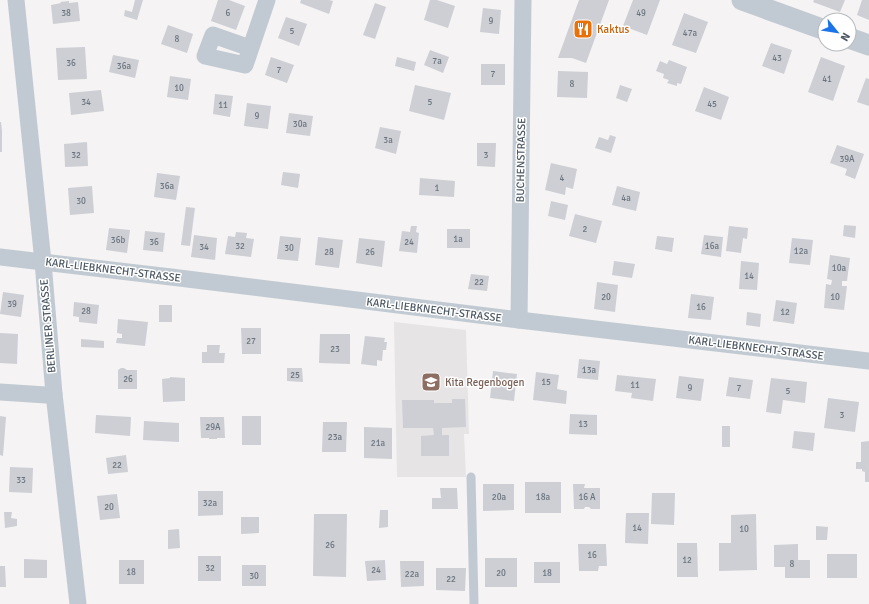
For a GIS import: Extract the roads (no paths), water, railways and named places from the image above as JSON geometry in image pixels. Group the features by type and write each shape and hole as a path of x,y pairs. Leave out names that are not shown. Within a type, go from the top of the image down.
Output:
{"street":[{"name":"BERLINER STRASSE","path":"16,0 43,262 54,394 78,604"},
{"path":"250,48 268,0"},
{"name":"BUCHENSTRASSE","path":"519,320 523,0"},
{"path":"742,0 817,27"},
{"path":"857,41 869,45"},
{"name":"KARL-LIEBKNECHT-STRASSE","path":"0,257 869,361"},
{"path":"0,392 46,395 54,394"}],"lane":[{"path":"471,477 474,604"}],"place":[{"name":"Kaktus","path":"583,29"},
{"name":"Kita Regenbogen","path":"431,382"}]}
